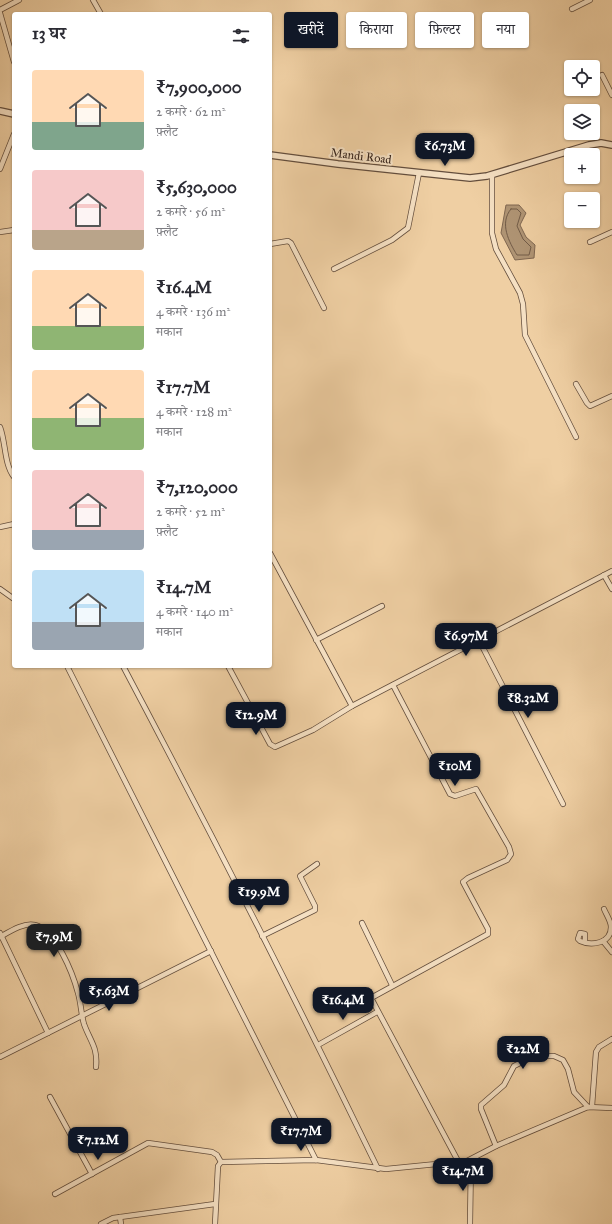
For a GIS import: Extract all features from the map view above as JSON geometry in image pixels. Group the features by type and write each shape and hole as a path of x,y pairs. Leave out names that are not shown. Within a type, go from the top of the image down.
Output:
{"street":[{"path":"0,10 19,0"},
{"path":"93,0 100,12"},
{"path":"572,9 590,0"},
{"path":"0,13 12,55"},
{"path":"602,75 612,95"},
{"path":"0,111 12,114"},
{"path":"0,169 12,139"},
{"name":"Mandi Road","path":"272,155 470,178 492,175 573,149 601,143 612,145"},
{"path":"334,269 392,240 408,228 419,173"},
{"path":"492,175 492,234 496,249 520,293 523,304 525,335 576,437"},
{"path":"0,232 12,230"},
{"path":"590,242 612,232"},
{"path":"272,244 288,241 291,243 324,308"},
{"path":"576,384 590,406 612,396"},
{"path":"0,427 5,444 9,469 12,474"},
{"path":"0,527 12,524"},
{"path":"272,557 352,706"},
{"path":"229,668 270,744 274,747 312,730 352,706 612,571"},
{"path":"604,575 612,589"},
{"path":"0,589 12,598"},
{"path":"316,640 382,606"},
{"path":"479,640 563,804"},
{"path":"68,668 316,1160"},
{"path":"123,668 210,833 318,1046 378,1169"},
{"path":"393,686 450,794 455,796 476,788 509,847 511,854 507,860 468,878 463,882 489,933 371,997 377,1012 458,1161"},
{"path":"262,936 315,910 300,876 317,864"},
{"path":"585,942 593,944 603,941 609,934 611,927 604,909"},
{"path":"362,923 392,985"},
{"path":"48,1033 0,935 29,924 40,928 47,933 59,950 74,980 82,1016 96,1048 96,1067"},
{"path":"603,941 612,952"},
{"path":"0,1057 211,951"},
{"path":"318,1046 377,1012"},
{"path":"590,1106 596,1052 602,1045 612,1039"},
{"path":"496,1146 481,1109 481,1105 504,1085 514,1066 530,1058 554,1056 563,1060 568,1069 574,1092 590,1106"},
{"path":"50,1097 92,1174"},
{"path":"221,1162 316,1160 378,1169 471,1160 496,1146 590,1106 612,1108"},
{"path":"55,1194 148,1143 212,1152 217,1155 221,1162"},
{"path":"470,1224 471,1160"},
{"path":"215,1224 218,1166 221,1162"},
{"path":"101,1224 120,1217 215,1204"},
{"path":"120,1217 121,1224"}],"water":[{"path":"506,205 519,205 526,213 520,225 526,237 535,245 534,258 515,260 501,233"}]}
